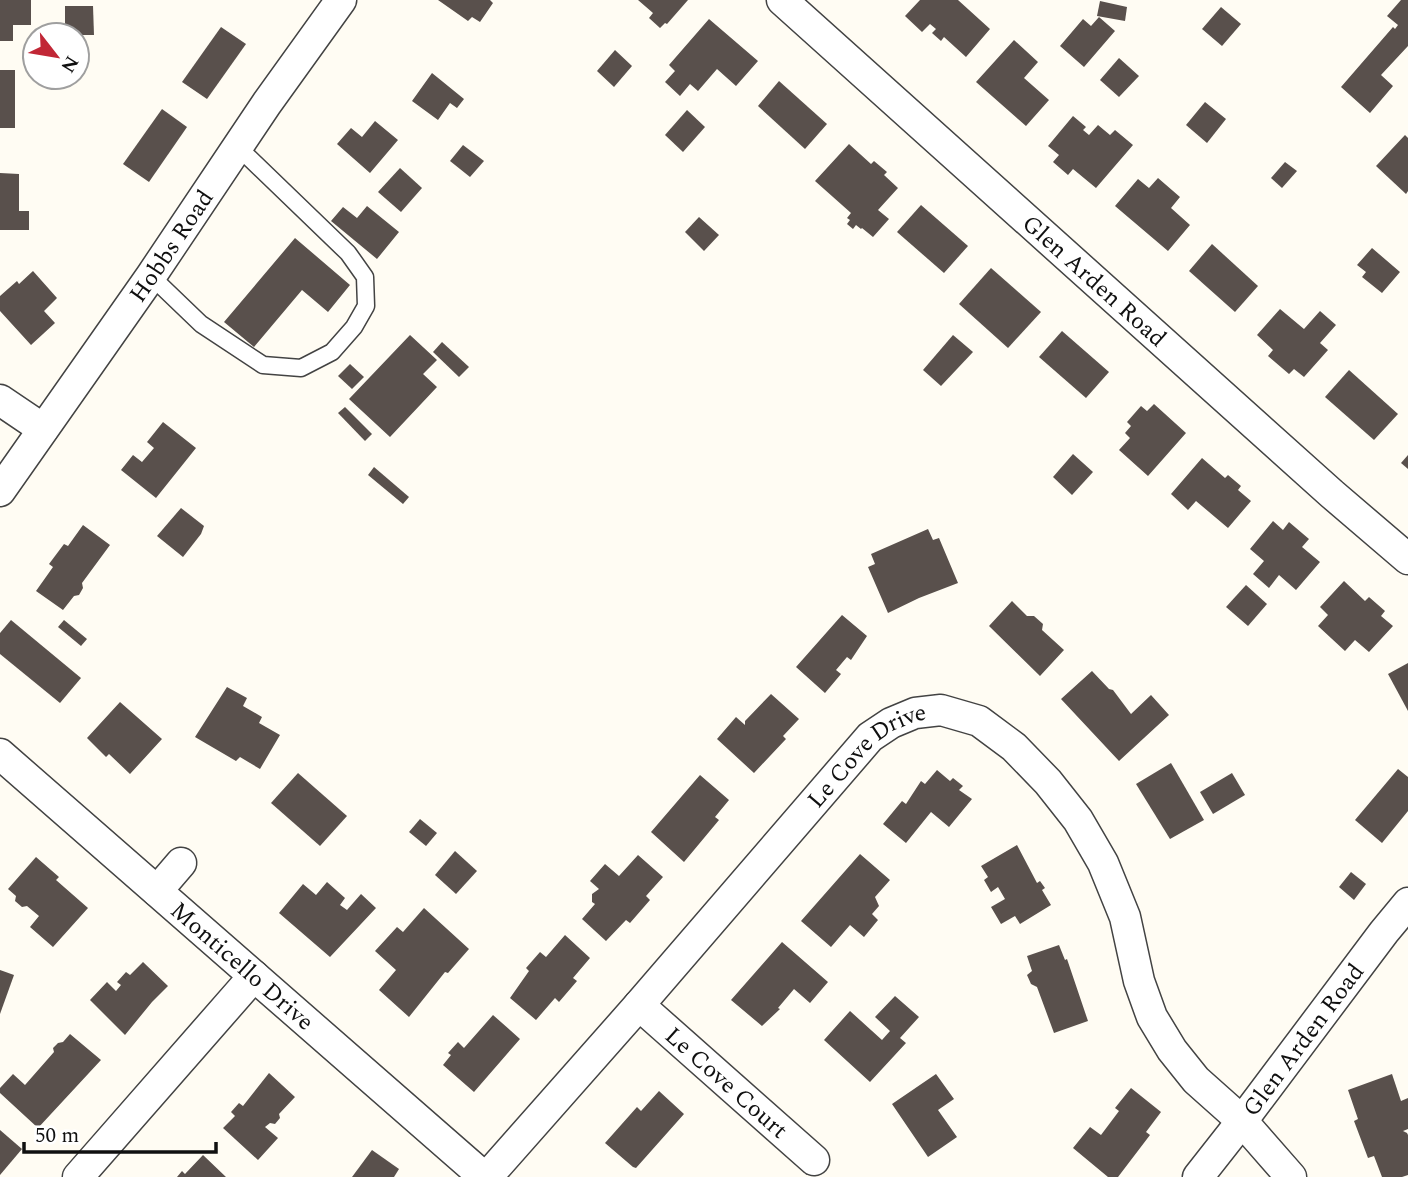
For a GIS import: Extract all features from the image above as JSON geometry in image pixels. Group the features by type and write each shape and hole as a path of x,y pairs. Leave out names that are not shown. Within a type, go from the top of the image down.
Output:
{"street":[{"name":"Hobbs Road","path":"0,491 341,0"},
{"name":"Glen Arden Road","path":"782,0 1332,494 1408,559"},
{"path":"0,400 43,429"},
{"name":"Le Cove Drive","path":"486,1177 639,1005 870,737 891,723 915,713 941,710 978,721 1014,747 1048,782 1078,820 1103,863 1125,917 1139,981 1152,1017 1172,1050 1196,1080 1242,1121 1291,1177"},
{"name":"Monticello Drive","path":"5,768 157,891 486,1177"},
{"path":"157,891 181,863"},
{"name":"Glen Arden Road","path":"1198,1177 1408,903"},
{"path":"78,1177 254,976"},
{"name":"Le Cove Court","path":"639,1005 814,1160"}],"lane":[{"path":"151,276 201,324 263,365 301,368 332,352 354,327 366,306 365,277 348,253 238,147"}],"building":[{"path":"0,0 31,0 31,21 21,21 21,25 13,25 13,41 0,41"},
{"path":"438,0 490,0 493,3 480,22 472,17 468,21"},
{"path":"638,0 688,0 667,24 660,28 649,18 653,13"},
{"path":"920,0 958,0 990,29 966,57 944,37 941,41 932,33 936,29 930,24 922,32 905,16"},
{"path":"1401,0 1408,0 1408,46 1381,75 1393,86 1370,113 1341,87 1393,27 1395,29 1398,25 1387,16"},
{"path":"1100,1 1127,7 1125,21 1097,16"},
{"path":"65,6 93,6 94,35 91,35 91,21 65,21"},
{"path":"1221,7 1241,24 1222,46 1202,29"},
{"path":"1099,17 1115,31 1084,67 1060,46 1083,19 1091,26"},
{"path":"709,19 758,61 736,86 717,69 698,91 690,84 680,96 665,82 675,71 669,65"},
{"path":"221,27 246,44 207,99 182,82"},
{"path":"1014,40 1038,62 1024,78 1049,100 1026,126 976,82"},
{"path":"615,50 632,66 614,87 597,71"},
{"path":"1119,58 1139,76 1119,97 1100,80"},
{"path":"0,70 15,70 15,128 0,128"},
{"path":"432,73 464,99 457,108 450,103 438,120 412,101"},
{"path":"779,81 827,124 805,149 758,106"},
{"path":"1205,102 1226,119 1207,143 1186,125"},
{"path":"162,109 187,127 149,182 123,164"},
{"path":"687,110 705,127 683,152 665,135"},
{"path":"1073,116 1086,127 1083,130 1089,135 1098,125 1110,135 1115,130 1133,145 1096,188 1073,169 1068,175 1053,162 1059,155 1048,146"},
{"path":"375,121 398,140 370,173 337,144 351,128 362,137"},
{"path":"1405,135 1408,138 1406,194 1376,166"},
{"path":"849,144 871,164 874,161 887,172 884,175 898,188 878,210 889,219 873,237 856,225 853,229 847,224 851,213 815,181"},
{"path":"463,145 484,161 470,177 450,161"},
{"path":"1285,162 1297,171 1282,188 1271,178"},
{"path":"400,168 422,188 401,212 378,192"},
{"path":"0,173 19,174 19,211 29,211 29,230 0,230"},
{"path":"1158,178 1180,197 1171,208 1190,225 1168,251 1115,206 1138,179 1149,188"},
{"path":"921,205 968,246 944,273 897,232"},
{"path":"367,206 399,232 377,259 331,221 343,207 357,218"},
{"path":"699,217 719,235 704,251 685,232"},
{"path":"295,238 350,285 328,312 302,290 254,347 224,322"},
{"path":"1212,244 1258,286 1235,312 1189,271"},
{"path":"1372,248 1400,272 1382,293 1362,277 1366,272 1357,265"},
{"path":"991,268 1041,312 1008,348 959,304"},
{"path":"33,271 57,298 44,311 55,323 31,345 0,311 0,296"},
{"path":"1280,309 1304,329 1320,311 1336,325 1320,343 1328,350 1304,377 1294,369 1289,374 1268,356 1273,350 1257,335"},
{"path":"1062,331 1109,372 1086,398 1039,357"},
{"path":"410,335 437,360 423,374 437,387 390,437 349,399"},
{"path":"953,335 973,352 941,386 923,370"},
{"path":"442,342 469,367 459,377 433,352"},
{"path":"350,364 364,377 352,389 338,376"},
{"path":"1349,370 1398,414 1374,440 1325,397"},
{"path":"1154,404 1186,433 1148,476 1119,450 1130,438 1125,433 1131,426 1127,422 1141,406 1147,411"},
{"path":"345,407 372,434 365,441 338,413"},
{"path":"163,422 196,448 156,498 121,470 133,455 142,462 154,448 147,442"},
{"path":"1073,454 1093,472 1072,495 1053,477"},
{"path":"1408,455 1408,469 1401,463"},
{"path":"1202,458 1225,478 1228,475 1241,486 1238,490 1251,501 1228,528 1196,501 1188,510 1171,494"},
{"path":"374,467 409,497 403,504 368,475"},
{"path":"181,508 204,526 183,557 157,536"},
{"path":"1273,521 1283,530 1289,522 1309,539 1302,547 1320,562 1296,590 1279,575 1269,588 1253,574 1264,561 1250,549"},
{"path":"83,525 110,545 82,583 83,588 79,595 74,596 63,610 36,591 53,567 49,564 64,544 68,546"},
{"path":"928,529 933,540 939,538 958,583 888,613 868,567 875,564 871,554"},
{"path":"1344,581 1365,601 1369,597 1385,611 1381,616 1393,626 1369,652 1355,640 1345,651 1318,626 1328,615 1320,607"},
{"path":"1246,585 1267,604 1248,626 1226,607"},
{"path":"1012,601 1027,616 1034,616 1043,624 1042,630 1064,650 1040,676 989,626"},
{"path":"842,615 867,636 851,660 847,657 836,670 841,674 825,693 796,667"},
{"path":"11,620 81,678 60,703 0,654 0,633"},
{"path":"64,620 87,639 81,646 58,627"},
{"path":"1408,663 1408,711 1388,674"},
{"path":"1092,671 1113,690 1131,714 1151,695 1169,715 1119,761 1061,699"},
{"path":"227,687 247,698 243,706 262,717 259,723 280,735 260,769 240,757 236,761 195,737"},
{"path":"771,694 799,719 783,736 786,739 754,773 717,739 736,717 745,725 745,721"},
{"path":"120,702 162,739 130,774 109,754 106,757 87,738"},
{"path":"1171,763 1204,820 1170,839 1136,784"},
{"path":"1398,769 1408,777 1408,811 1382,843 1355,820"},
{"path":"937,770 950,781 953,778 963,786 959,790 972,799 949,827 931,812 906,843 883,824 902,801 906,804 921,781 925,784"},
{"path":"298,773 347,816 320,846 271,803"},
{"path":"1232,773 1245,795 1213,814 1200,792"},
{"path":"700,775 729,800 715,817 719,820 684,862 651,832"},
{"path":"420,819 437,833 426,846 409,832"},
{"path":"1017,845 1037,883 1040,881 1045,888 1042,890 1051,905 1020,924 1015,916 1001,924 991,907 1005,899 998,887 991,892 984,880 988,877 981,866"},
{"path":"455,851 477,871 456,894 435,875"},
{"path":"860,854 890,880 875,897 879,906 872,914 878,920 864,937 850,925 831,947 801,921"},
{"path":"638,855 663,877 646,896 650,900 630,923 626,920 606,941 582,919 595,904 592,902 592,894 599,889 590,881 605,864 619,876"},
{"path":"36,857 59,877 56,880 88,908 53,947 30,927 39,916 27,906 22,907 15,901 16,896 8,889"},
{"path":"1351,872 1366,884 1354,900 1339,887"},
{"path":"327,882 345,898 340,905 347,910 361,894 376,908 330,957 279,913 303,884 316,895"},
{"path":"424,908 469,949 448,973 445,972 409,1017 379,990 396,970 375,951 397,927 403,932"},
{"path":"565,935 590,958 573,978 577,981 559,1002 555,998 536,1020 510,998 529,971 526,968 540,952 546,957"},
{"path":"782,942 828,982 810,1003 794,989 778,1008 780,1009 762,1026 731,1000"},
{"path":"1059,945 1065,960 1067,959 1088,1021 1054,1033 1037,987 1031,984 1027,975 1032,971 1027,956"},
{"path":"143,962 168,986 125,1035 90,1000 107,982 116,991 121,985 117,982 126,972 130,975"},
{"path":"0,970 14,975 0,1014"},
{"path":"895,996 919,1017 900,1038 906,1043 870,1082 824,1040 850,1011 882,1040 890,1031 875,1017"},
{"path":"493,1015 520,1039 474,1092 443,1065 451,1055 448,1053 458,1042 464,1048"},
{"path":"70,1034 101,1060 38,1128 0,1093 0,1088 13,1074 25,1085 54,1052 53,1048"},
{"path":"269,1073 295,1097 279,1114 280,1118 275,1124 270,1123 265,1127 278,1138 258,1160 223,1128 235,1116 231,1112 239,1103 243,1106"},
{"path":"936,1074 954,1099 938,1110 957,1137 928,1157 892,1104"},
{"path":"1392,1074 1401,1101 1408,1098 1408,1129 1403,1131 1408,1135 1408,1175 1382,1177 1374,1156 1368,1158 1354,1121 1358,1119 1348,1090"},
{"path":"1131,1088 1161,1112 1146,1132 1150,1135 1118,1177 1108,1177 1073,1148 1090,1127 1101,1135 1119,1111 1115,1108"},
{"path":"659,1091 684,1114 636,1168 605,1143 637,1107 641,1111"},
{"path":"0,1130 22,1149 0,1175"},
{"path":"372,1150 399,1169 394,1177 352,1177"},
{"path":"203,1155 226,1177 177,1177 182,1171 185,1174"}]}
